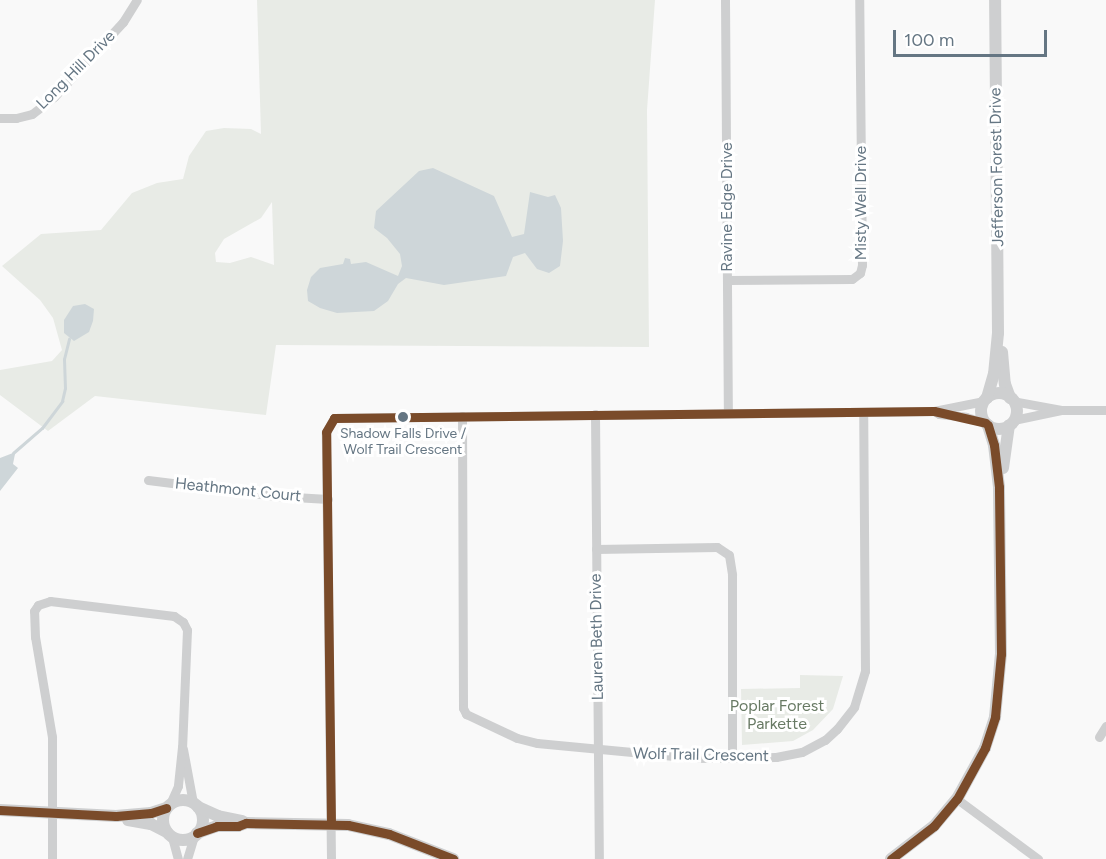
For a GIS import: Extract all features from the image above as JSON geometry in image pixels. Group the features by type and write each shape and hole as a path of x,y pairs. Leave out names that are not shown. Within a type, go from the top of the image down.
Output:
{"street":[{"name":"Long Hill Drive","path":"0,118 16,118 32,114 54,97 123,22 137,0"},
{"name":"Ravine Edge Drive","path":"725,0 728,413"},
{"name":"Misty Well Drive","path":"728,280 852,279 860,273 862,265 859,0"},
{"name":"Jefferson Forest Drive","path":"985,400 994,374 998,333 995,0"},
{"name":"Jefferson Forest Drive","path":"998,333 1005,384 1012,399"},
{"path":"332,859 326,432 334,418 934,411 985,400 996,393 1061,410 1106,410"},
{"path":"999,486 1011,423 1016,411 1012,399"},
{"path":"891,859 927,832 957,799 985,748 999,696 1001,654 999,486 994,445 981,413 985,400"},
{"path":"934,411 999,429 1011,423 1061,410"},
{"name":"Wolf Trail Crescent","path":"462,416 463,708 471,718 517,738 598,750 667,757 776,757 812,747 837,729 854,707 860,694 866,664 863,412"},
{"name":"Lauren Beth Drive","path":"595,414 599,859"},
{"name":"Heathmont Court","path":"148,480 277,496 328,499"},
{"path":"596,549 717,547 729,555 731,565 732,757"},
{"path":"52,859 51,720 35,637 34,611 38,605 50,601 174,616 183,622 187,630 182,747 177,786 163,821 178,859"},
{"path":"1099,738 1106,726"},
{"path":"182,747 196,805 202,819 187,859"},
{"path":"957,799 1038,859"},
{"path":"0,810 116,816 151,813 180,800 218,816 246,823 332,824 389,834 453,859"},
{"path":"116,816 151,824 185,839 217,826 238,826 246,823"}],"green space":[{"path":"257,0 655,0 647,110 649,347 276,345 266,415 95,396 48,431 0,395 0,370 52,361 62,350 53,318 40,300 2,266 41,234 101,230 132,193 157,183 183,179 189,156 206,131 224,128 251,129 261,134","holes":["272,202 274,265 251,257 230,263 216,262 215,253 224,239 261,218"]},
{"name":"Poplar Forest Parkette","path":"800,675 843,676 833,709 813,730 793,741 742,745 741,689 800,688"}],"shaded area":[{"path":"433,168 494,196 512,237 524,234 530,192 548,197 555,195 561,208 563,241 560,266 549,273 537,269 525,253 513,257 506,276 444,285 406,278 398,284 388,301 374,311 337,313 320,308 308,301 307,290 311,277 320,268 343,264 345,258 350,259 351,264 366,262 398,276 402,266 400,254 387,238 374,228 376,211 419,171"},
{"path":"85,304 94,309 93,321 89,332 74,341 64,333 64,320 73,306"},
{"path":"15,454 13,464 18,468 0,491 0,458"}],"waterway":[{"path":"13,453 42,428 62,401 65,388 64,359 69,339"}],"transit line":[{"path":"331,824 326,432 334,418 934,411 986,423"},
{"path":"891,859 934,826 957,799 985,748 995,717 1001,654 999,487 994,445 988,425"},
{"path":"0,810 116,816 151,813 166,808"},
{"path":"197,833 217,826 238,826 246,823 348,825 389,834 453,859"}],"place":[{"name":"Shadow Falls Drive / Wolf Trail Crescent","path":"403,417"}]}
